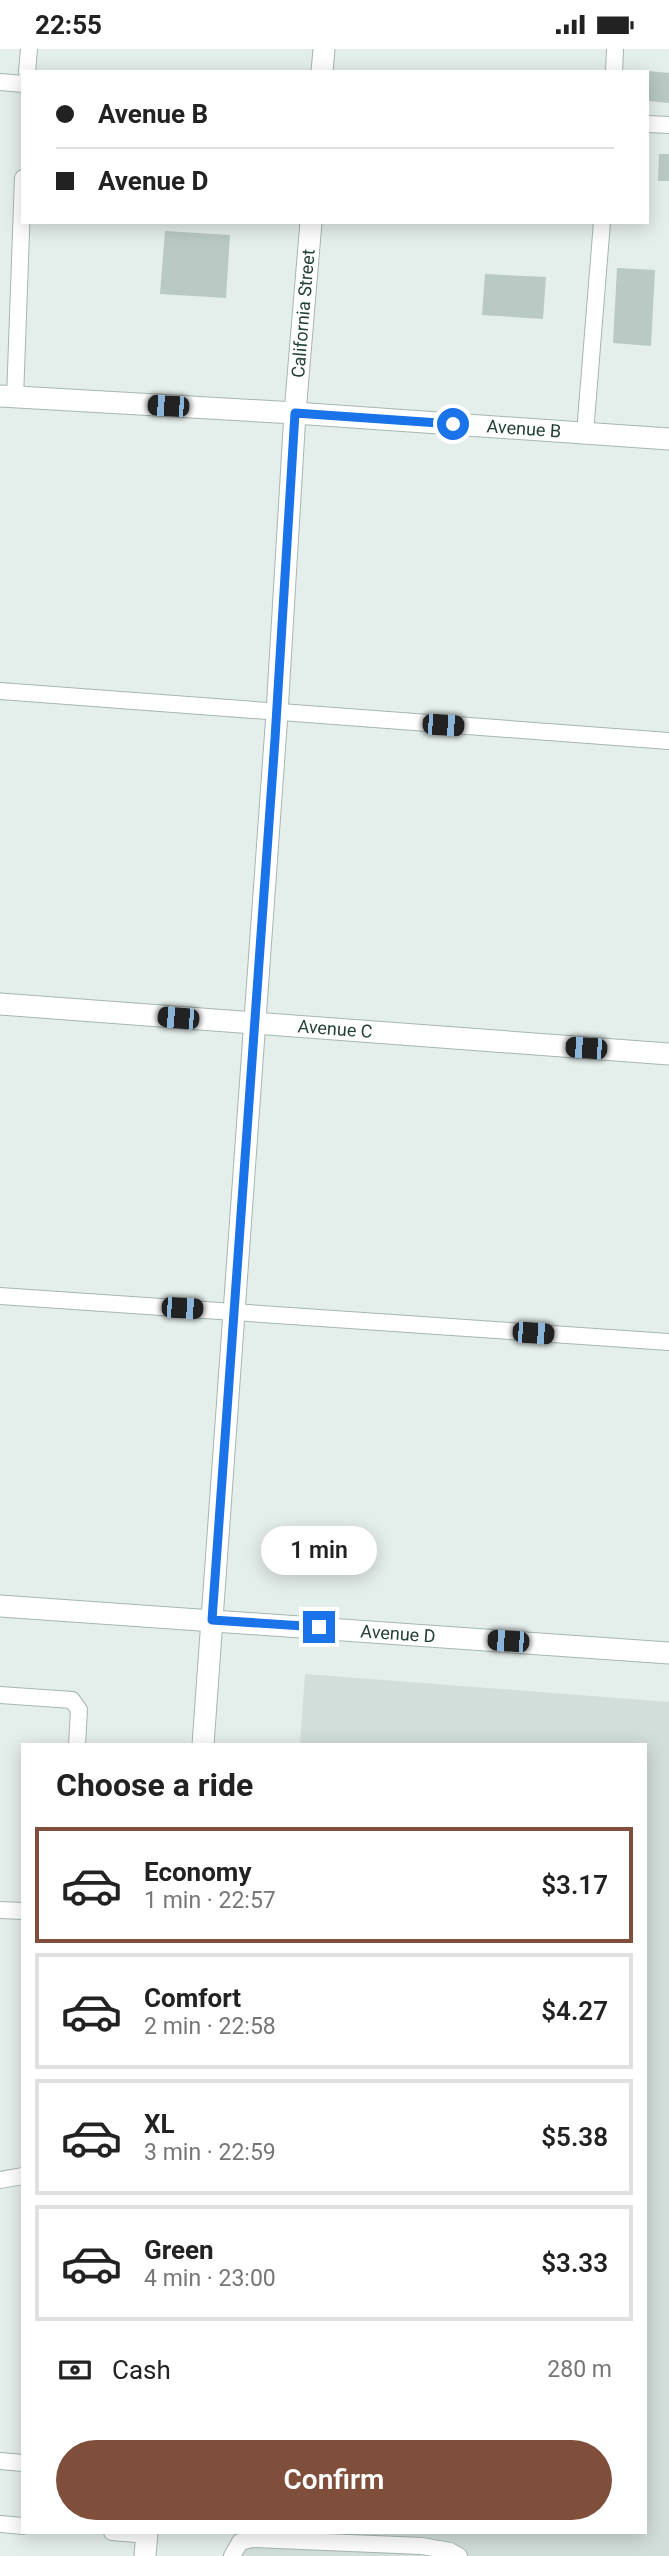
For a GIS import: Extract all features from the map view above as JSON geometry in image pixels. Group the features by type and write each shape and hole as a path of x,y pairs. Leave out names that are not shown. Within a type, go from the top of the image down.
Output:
{"street":[{"path":"323,70 324,49"},
{"name":"California Street","path":"203,1743 277,713 295,413 311,224"},
{"name":"Avenue B","path":"7,397 295,413 669,439"},
{"name":"Avenue C","path":"0,1004 669,1054"},
{"name":"Avenue D","path":"0,1606 669,1653"}],"lane":[{"path":"27,70 29,49"},
{"path":"614,70 615,49"},
{"path":"0,82 21,84"},
{"path":"649,124 669,125"},
{"path":"7,397 21,205"},
{"path":"585,433 602,224"},
{"path":"0,691 669,741"},
{"path":"0,1296 669,1342"},
{"path":"0,1695 72,1700 79,1710 77,1743"},
{"path":"0,1910 21,1912"},
{"path":"0,2180 21,2176"},
{"path":"0,2461 21,2463"},
{"path":"0,2524 21,2526"},
{"path":"120,2534 147,2541"},
{"path":"232,2556 240,2542 252,2539 422,2546 450,2551 458,2556"}],"shaded area":[{"path":"305,1674 669,1702 669,2556 235,2556 237,2534 647,2534 647,1743 300,1743"}],"building":[{"path":"649,71 669,73 669,103 649,101"},
{"path":"659,154 669,154 669,181 658,181"},
{"path":"165,231 230,235 226,298 160,294"},
{"path":"617,268 655,270 651,346 613,343"},
{"path":"485,274 546,277 543,319 482,315"}],"route":[{"path":"319,1627 212,1620 275,739 295,413 453,424"}]}
